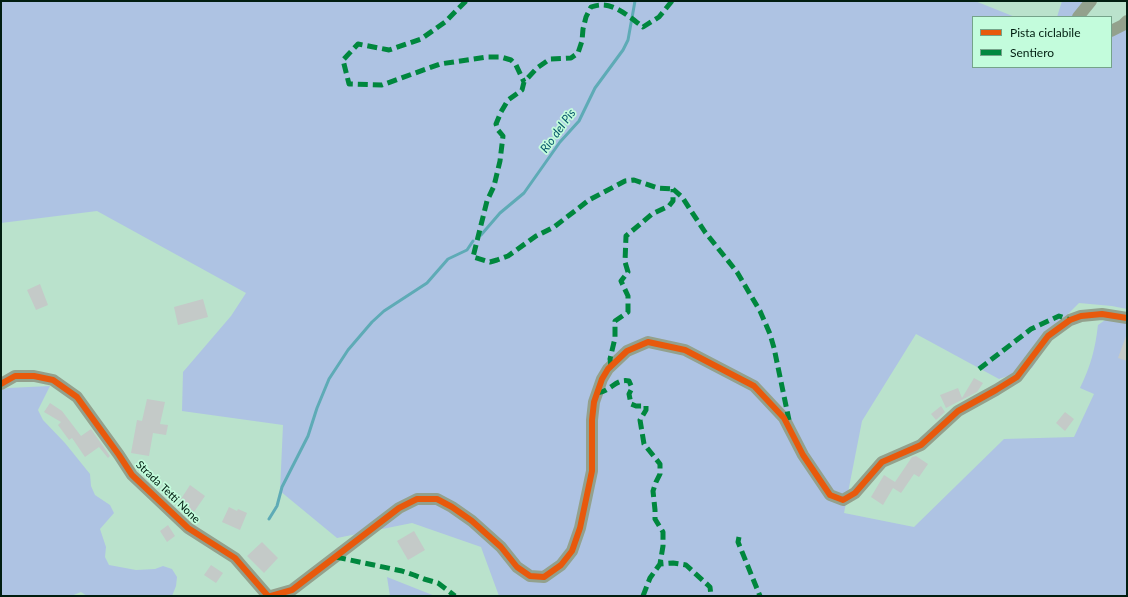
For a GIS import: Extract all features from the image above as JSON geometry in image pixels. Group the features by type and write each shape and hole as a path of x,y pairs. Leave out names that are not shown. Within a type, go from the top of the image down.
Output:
{"street":[{"path":"1079,16 1091,1"},
{"path":"1112,30 1123,25 1127,21"},
{"path":"272,596 292,590 399,508 418,499 437,499 452,507 472,521 501,547 517,567 530,576 544,577 561,565 572,551 580,528 592,471 592,420 594,402 602,379 608,369 627,351 648,342 685,350 754,386 784,418 803,455 830,496 843,500 855,493 882,462 921,445 958,411 1017,377 1048,336 1070,320 1081,316 1102,314 1127,318"},
{"name":"Strada Tetti None","path":"1,384 15,376 34,376 53,380 77,397 132,475 188,528 235,558 268,596"}],"shaded area":[{"path":"1,1 975,1 1012,16 972,16 972,68 1112,68 1112,32 1127,24 1127,309 1079,303 1064,318 1032,368 999,379 916,334 862,421 844,513 914,527 1004,439 1074,437 1094,394 1080,388 1092,357 1098,325 1108,318 1127,321 1127,596 499,596 481,547 412,523 337,538 280,491 283,425 182,411 183,372 231,316 246,293 97,211 1,223"},
{"path":"1062,1 1088,1 1076,16 1057,16"},
{"path":"50,386 38,410 43,420 65,443 90,474 91,486 95,495 110,505 114,513 100,529 106,547 105,557 109,565 136,570 155,569 163,566 172,569 177,577 176,586 172,596 87,596 81,592 71,596 1,596 1,390 8,388"},
{"path":"387,577 435,596 390,596"}],"building":[{"path":"40,284 48,305 36,310 27,290"},
{"path":"203,299 208,317 178,325 174,307"},
{"path":"1127,336 1127,361 1118,358"},
{"path":"974,378 983,383 977,392 946,408 940,395 958,388 962,398"},
{"path":"147,399 165,402 160,424 168,425 166,435 153,433 149,456 131,453 137,420 142,421"},
{"path":"50,403 62,411 81,436 91,429 110,456 108,458 99,447 85,457 72,438 69,440 58,425 61,422 44,412"},
{"path":"941,406 945,412 936,420 931,414"},
{"path":"1065,412 1074,419 1065,431 1056,423"},
{"path":"916,456 928,464 919,477 914,474 901,493 893,488 883,505 871,497 884,475 895,482 912,457"},
{"path":"190,485 205,496 194,512 179,502"},
{"path":"229,507 237,511 238,509 247,513 240,530 222,522"},
{"path":"168,525 175,536 167,542 160,531"},
{"path":"414,531 425,550 408,560 397,541"},
{"path":"262,542 278,558 264,573 247,556"},
{"path":"211,565 223,573 216,583 204,575"}],"waterway":[{"name":"Rio del Pis","path":"481,235 500,213 524,193 560,142 579,121 595,88 623,50 628,40 635,1"},
{"path":"269,519 277,506 282,487 308,436 317,408 329,379 348,350 372,322 384,311 427,283 448,259 467,250 473,241"}],"marked path":[{"path":"466,1 445,22 421,39 389,50 358,44 343,60 349,84 382,85 440,64 487,57 501,57 511,60 516,65 524,82"},
{"path":"672,1 659,17 643,27 618,9 607,5 591,7 586,17 582,41 578,53 571,58 550,59 537,68 524,82 522,90 508,100 496,124 498,130 503,136 500,161 494,186 487,201 473,257 490,262 508,256 536,236 554,227 589,200 625,181 634,180 658,188 673,189"},
{"path":"673,189 682,197 705,232 737,272 760,311 770,334 774,348 789,420"},
{"path":"611,366 610,359 615,338 615,321 628,312 628,296 621,281 628,272 625,262 626,236 652,214 669,206 673,201 673,189"},
{"path":"979,369 1031,329 1059,316 1070,320"},
{"path":"597,393 606,390 620,381 629,381 632,388 629,394 631,404 636,406 646,406 646,410 640,420 644,444 660,464 660,474 653,491 655,519 663,532 663,546 660,564"},
{"path":"739,537 738,542 760,596"},
{"path":"336,557 402,571 438,583 455,596"},
{"path":"643,596 650,578 660,564 673,563 686,565 710,587 711,596"}],"cycle path":[{"path":"271,596 292,590 399,508 417,499 437,499 452,507 472,521 501,547 517,567 530,576 544,577 561,565 572,551 580,528 592,471 592,420 594,402 602,379 608,369 627,351 648,342 685,350 754,386 784,418 803,455 830,495 843,500 855,493 882,462 921,445 958,411 1017,377 1048,336 1070,320 1081,316 1102,314 1127,318"},
{"path":"1,384 15,376 34,376 53,380 77,397 132,475 188,528 235,558 268,596"}]}
